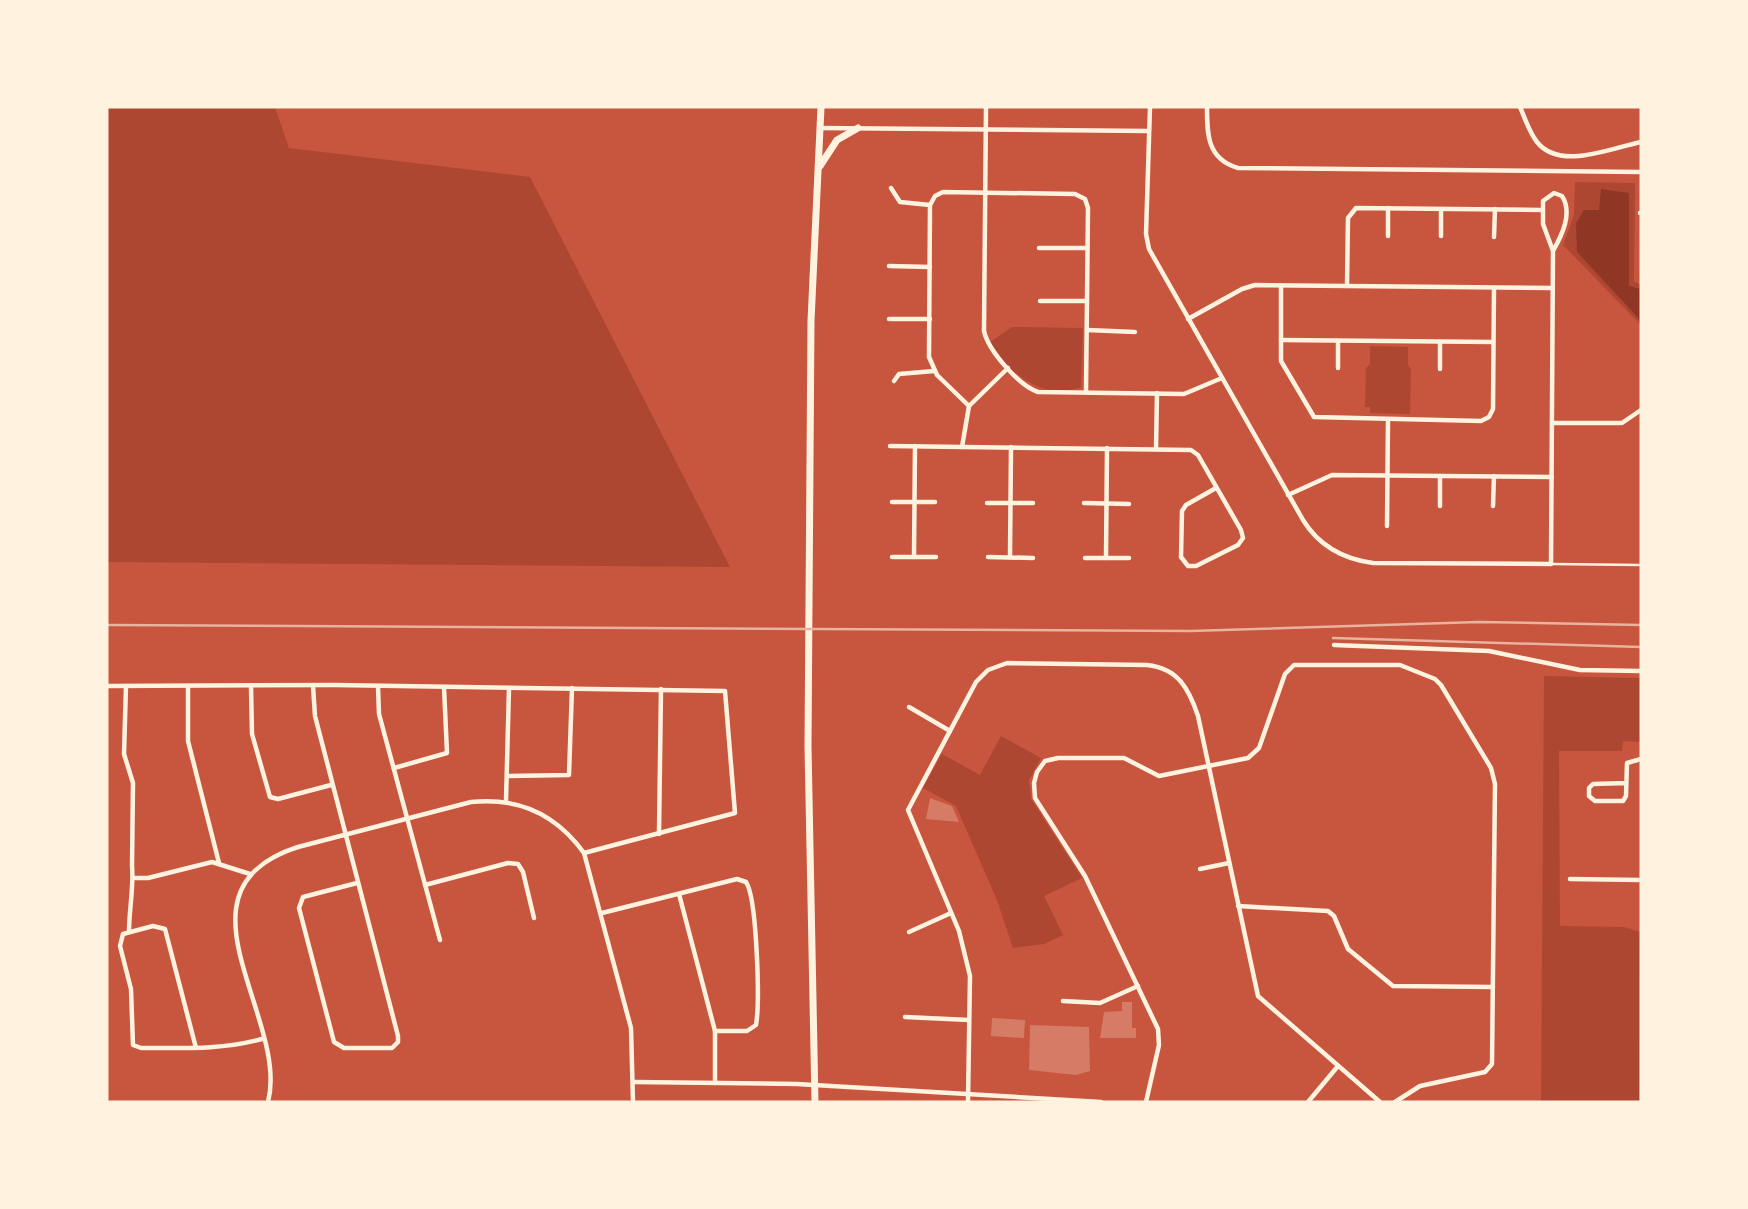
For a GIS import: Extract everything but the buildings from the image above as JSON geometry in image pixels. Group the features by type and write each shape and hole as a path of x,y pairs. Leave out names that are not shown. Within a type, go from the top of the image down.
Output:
{"main road":[{"path":"815,1102 809,859 808,660 811,321 821,107"},
{"path":"818,170 831,146 844,134 858,128"}],"street":[{"path":"986,107 984,331 990,350 1034,391 1194,392 1222,378"},
{"path":"1150,107 1147,245 1307,528 1320,541 1352,559 1373,563 1551,564 1553,251 1564,224 1564,199 1550,194 1543,201 1542,210 1544,230 1553,251"},
{"path":"1207,107 1209,144 1220,160 1238,168 1641,172"},
{"path":"1520,107 1538,143 1557,155 1576,156 1641,142"},
{"path":"820,128 1148,131"},
{"path":"891,188 900,202 930,205"},
{"path":"969,406 934,371 929,357 930,205 935,196 943,192 1079,194 1087,205 1086,393"},
{"path":"1347,286 1349,215 1356,208 1542,210"},
{"path":"1388,208 1388,236"},
{"path":"1441,209 1441,236"},
{"path":"1494,237 1495,209"},
{"path":"1039,248 1087,248"},
{"path":"889,266 930,267"},
{"path":"1281,286 1282,364 1314,417 1388,420 1487,419 1493,410 1494,288"},
{"path":"1188,319 1246,287 1553,288"},
{"path":"1040,301 1087,301"},
{"path":"889,319 930,319"},
{"path":"1087,330 1135,331"},
{"path":"1281,340 1493,342"},
{"path":"1338,341 1338,368"},
{"path":"1440,342 1440,369"},
{"path":"962,446 969,406 1008,368"},
{"path":"894,380 899,374 934,371"},
{"path":"1156,449 1157,393"},
{"path":"1552,423 1622,422 1641,410"},
{"path":"1387,526 1388,420"},
{"path":"890,446 1187,449 1195,452 1241,530 1242,540 1196,566 1188,566 1181,557 1182,511 1216,488"},
{"path":"914,557 915,446"},
{"path":"1010,557 1011,447"},
{"path":"1107,448 1107,558"},
{"path":"1288,495 1327,475 1552,477"},
{"path":"1440,476 1440,506"},
{"path":"1493,506 1494,476"},
{"path":"892,502 935,502"},
{"path":"987,503 1033,503"},
{"path":"1084,503 1129,504"},
{"path":"892,557 936,557"},
{"path":"988,557 1033,558"},
{"path":"1085,558 1129,558"},
{"path":"1334,645 1489,651 1580,670 1641,671"},
{"path":"968,1102 970,976 951,913 908,814 910,804 976,682 997,665 1147,664 1171,672 1189,691 1198,716 1258,996 1380,1102"},
{"path":"1146,1102 1159,1036 1085,876 1035,798 1034,783 1037,772 1045,761 1058,758 1129,759 1159,776 1255,754 1284,674 1294,665 1400,666 1435,679 1493,776 1492,1061 1489,1069 1420,1086 1395,1102"},
{"path":"107,686 661,688 725,691 736,807 729,817 584,853"},
{"path":"188,686 188,741 219,863"},
{"path":"251,686 251,728 270,797 278,799 332,785"},
{"path":"313,686 315,716 398,1036 396,1046 386,1049 336,1046 299,908 303,897 357,883"},
{"path":"126,687 124,754 133,783 132,866 135,877 130,890 129,932"},
{"path":"378,687 379,714 440,940"},
{"path":"394,768 447,753 444,687"},
{"path":"506,801 509,688"},
{"path":"508,776 569,775 572,688"},
{"path":"659,834 661,688"},
{"path":"909,708 950,731"},
{"path":"1626,783 1592,784 1589,796 1595,801 1623,801 1626,783 1627,763 1641,760"},
{"path":"268,1102 272,1076 235,920 239,894 250,874 278,854 471,802 506,801 532,808 549,817 574,839 584,853 631,1028 633,1102"},
{"path":"135,877 148,878 219,863 250,874"},
{"path":"425,885 509,863 518,864 523,872 534,918"},
{"path":"1200,869 1229,863"},
{"path":"602,913 737,879 746,881 750,890 756,954 757,1025 752,1030 715,1031"},
{"path":"1570,879 1641,880"},
{"path":"679,894 715,1031 715,1083"},
{"path":"1238,906 1328,911 1334,916 1348,950 1394,986 1493,988"},
{"path":"909,932 951,913"},
{"path":"196,1048 165,929 158,926 129,932 120,938 131,989 131,1043 141,1048 196,1048 230,1048 262,1039"},
{"path":"1063,1001 1100,1003 1138,986"},
{"path":"905,1017 969,1020"},
{"path":"1308,1102 1338,1066"},
{"path":"633,1082 815,1085 1101,1102"}],"lane":[{"path":"1551,564 1641,565"}],"shaded area":[{"path":"107,107 275,107 289,148 530,177 730,567 107,562"},
{"path":"1575,182 1635,183 1634,281 1641,285 1641,325 1563,245 1574,215"},
{"path":"1601,189 1629,193 1629,286 1641,289 1641,321 1577,252 1576,223 1584,210 1599,210"},
{"path":"1012,327 1083,328 1081,387 1067,391 1040,388 1006,365 989,343"},
{"path":"1370,346 1408,347 1408,365 1411,369 1410,414 1370,413 1370,407 1365,407 1366,368 1370,364"},
{"path":"1544,676 1641,678 1641,742 1623,741 1622,751 1559,751 1560,926 1624,927 1640,932 1639,1102 1541,1102"},
{"path":"1001,736 1041,758 1029,780 1031,799 1082,878 1044,896 1063,935 1044,944 1013,948 997,900 956,806 923,788 942,754 980,775"}],"railway":[{"path":"107,625 1191,631 1479,622 1641,625"},
{"path":"1333,638 1641,647"}]}
